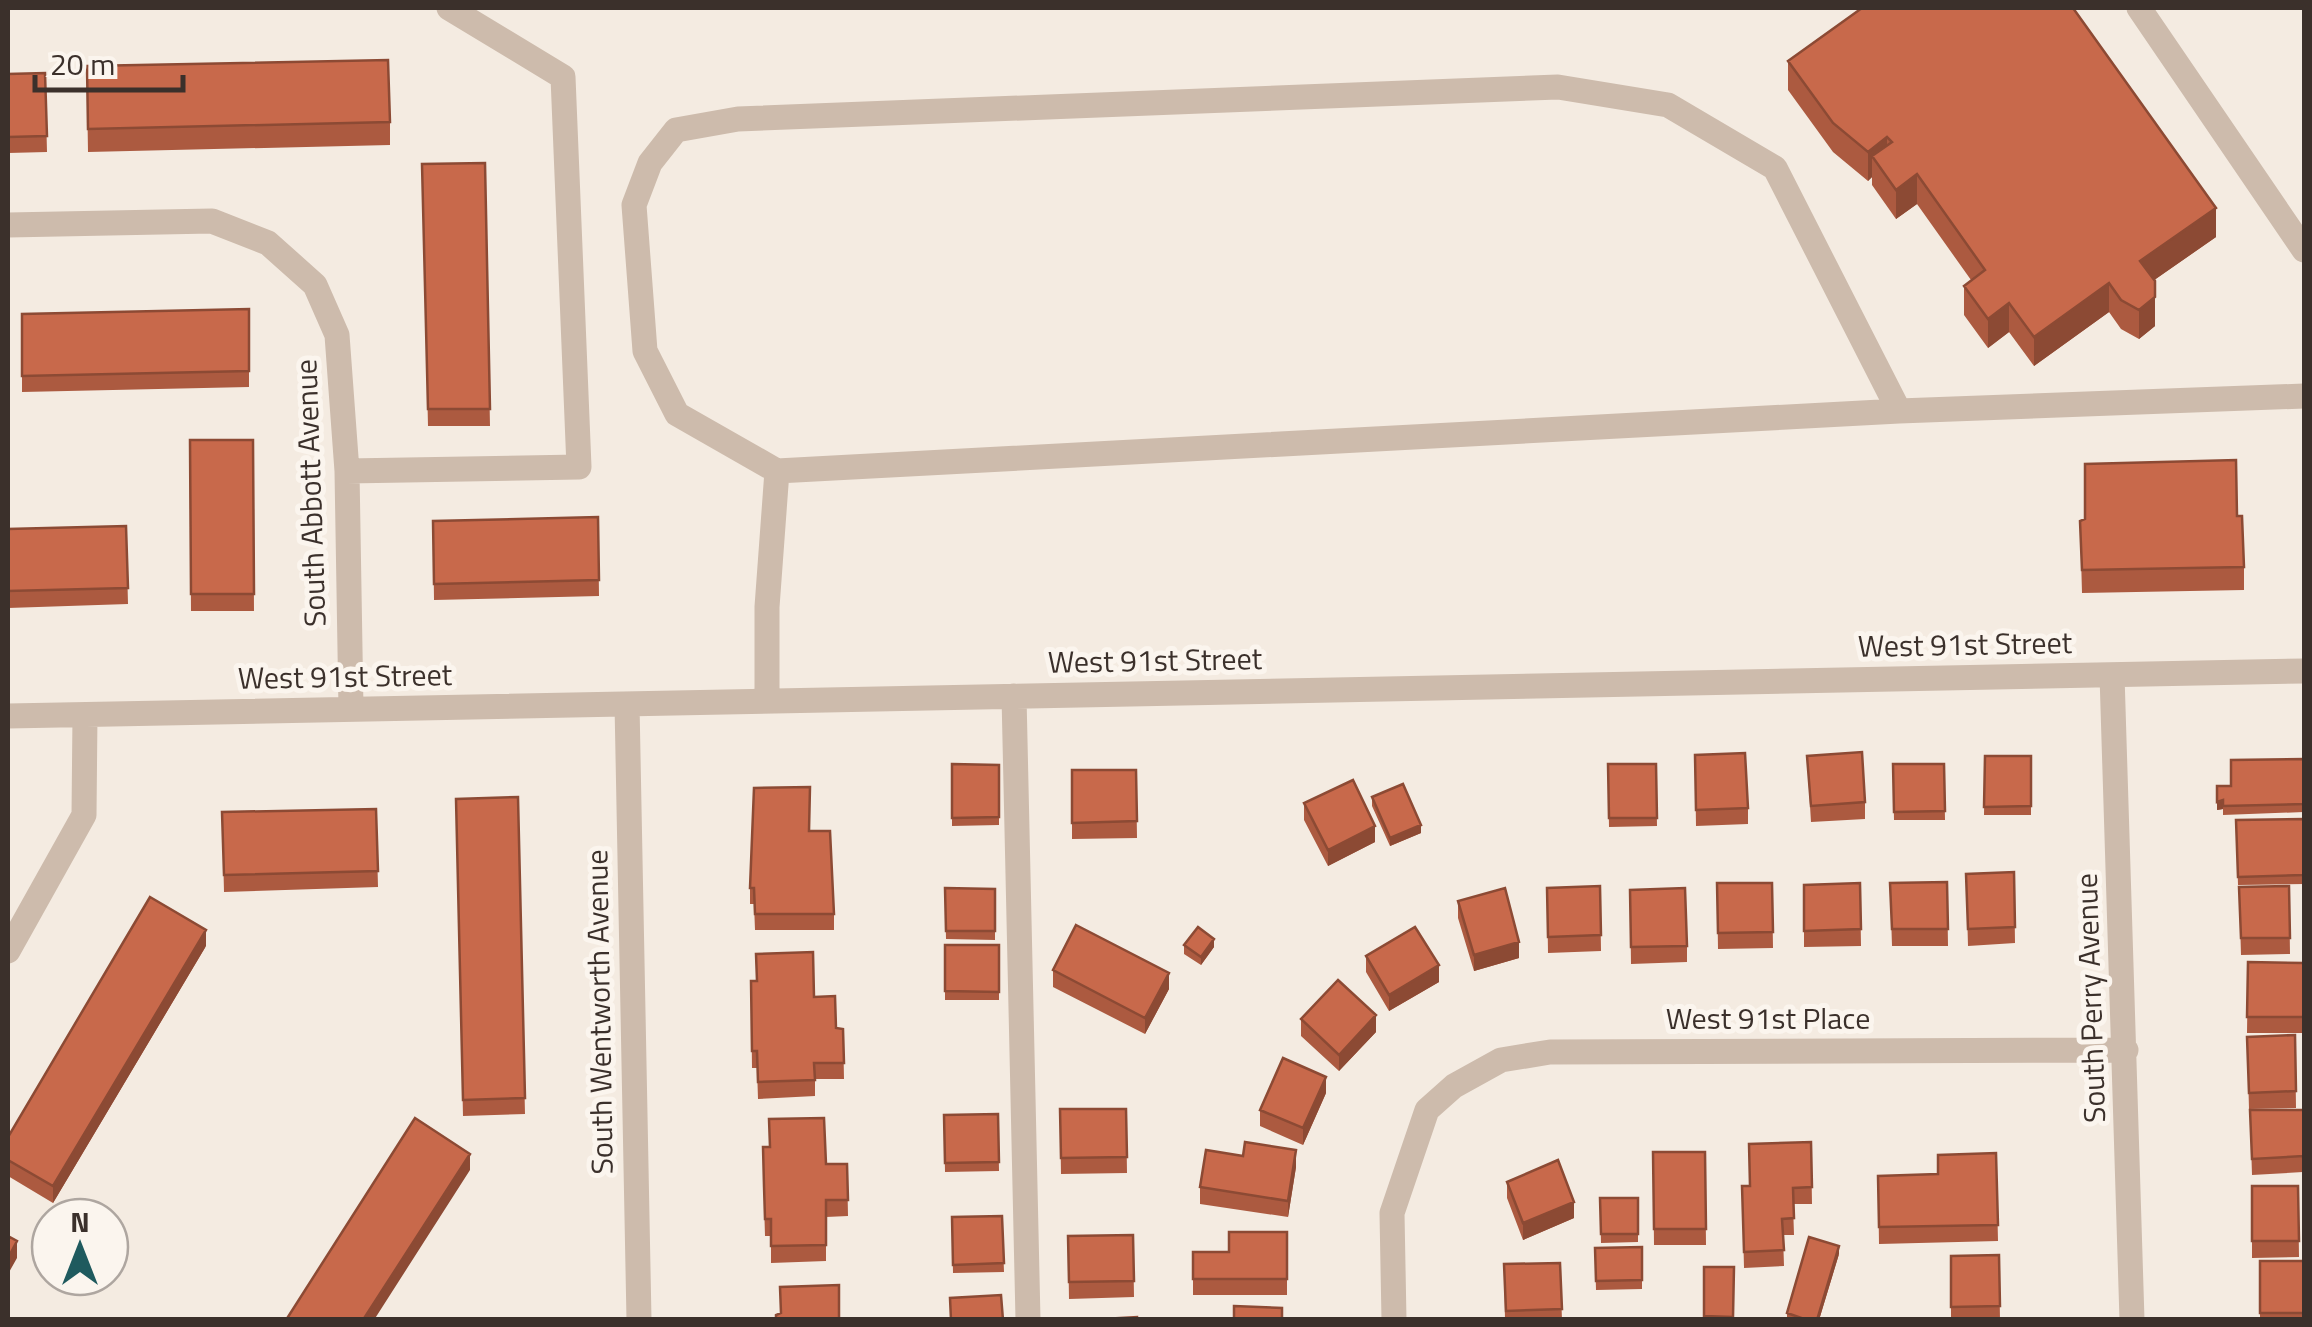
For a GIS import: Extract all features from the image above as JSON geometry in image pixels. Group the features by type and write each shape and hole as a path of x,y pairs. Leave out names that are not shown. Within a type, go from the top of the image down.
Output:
{"street":[{"path":"347,472 578,466 563,78 449,8"},
{"path":"2139,8 2304,250"},
{"path":"1899,411 1775,168 1668,104 1558,87 738,119 676,130 650,164 634,205 645,351 678,414 777,472 1899,411 2304,396"},
{"name":"South Abbott Avenue","path":"8,224 212,221 268,243 315,285 338,335 347,472 351,709"},
{"path":"767,701 767,606 777,472"},
{"name":"West 91st Street","path":"8,716 2304,671"},
{"name":"South Perry Avenue","path":"2112,674 2132,1320"},
{"path":"1014,696 1028,1320"},
{"name":"South Wentworth Avenue","path":"627,704 638,1320"},
{"path":"8,951 84,816 85,715"},
{"name":"West 91st Place","path":"1394,1320 1392,1212 1427,1110 1454,1086 1501,1060 1550,1052 2126,1050"}],"building":[{"path":"1862,8 2073,8 2216,208 2140,261 2155,281 2155,297 2139,310 2121,300 2109,283 2034,337 2009,303 1988,319 1964,286 1985,270 1917,174 1896,190 1872,156 1892,142 1887,137 1868,152 1833,123 1788,61"},
{"path":"388,60 390,122 88,129 87,66"},
{"path":"45,73 47,136 8,137 8,74"},
{"path":"485,163 490,409 428,409 422,164"},
{"path":"249,309 249,371 22,376 22,314"},
{"path":"190,440 253,440 254,594 191,594"},
{"path":"2236,460 2237,516 2242,516 2244,567 2082,570 2080,521 2085,519 2085,464"},
{"path":"598,517 599,580 434,584 433,521"},
{"path":"126,526 128,588 8,591 8,529"},
{"path":"1862,752 1865,802 1811,806 1807,756"},
{"path":"1745,753 1748,808 1696,810 1695,755"},
{"path":"1985,756 2031,756 2031,806 1984,807"},
{"path":"2304,759 2304,804 2223,806 2223,800 2217,802 2217,786 2231,786 2231,760"},
{"path":"952,764 999,765 999,817 952,818"},
{"path":"1608,764 1656,764 1657,818 1609,818"},
{"path":"1893,764 1944,764 1945,811 1894,812"},
{"path":"1072,770 1136,770 1137,821 1072,823"},
{"path":"1353,780 1375,826 1328,850 1304,803"},
{"path":"1403,784 1421,825 1390,838 1372,797"},
{"path":"810,787 809,831 830,831 834,914 755,914 754,888 750,888 754,788"},
{"path":"518,797 525,1098 463,1100 456,799"},
{"path":"376,809 378,871 224,875 222,812"},
{"path":"2304,819 2304,875 2238,877 2236,820"},
{"path":"2014,872 2015,927 1968,929 1966,874"},
{"path":"1947,882 1948,929 1892,929 1890,883"},
{"path":"1717,883 1772,883 1773,932 1718,933"},
{"path":"1860,883 1861,929 1804,931 1804,885"},
{"path":"1600,886 1601,935 1548,937 1547,888"},
{"path":"2289,886 2290,938 2241,938 2239,887"},
{"path":"945,888 995,889 995,931 946,931"},
{"path":"1505,888 1519,942 1474,955 1458,901"},
{"path":"1685,888 1687,946 1631,947 1630,890"},
{"path":"150,897 206,930 53,1186 8,1160 8,1137"},
{"path":"1076,925 1169,973 1145,1018 1053,970"},
{"path":"1198,927 1214,939 1201,957 1184,945"},
{"path":"1415,927 1439,965 1389,995 1366,956"},
{"path":"945,945 999,945 999,992 945,991"},
{"path":"813,952 814,997 835,996 836,1028 843,1029 844,1063 814,1063 815,1080 758,1082 757,1051 752,1051 751,981 757,981 756,954"},
{"path":"2248,962 2304,963 2304,1017 2247,1017"},
{"path":"1338,980 1376,1015 1339,1055 1301,1019"},
{"path":"2295,1035 2296,1091 2249,1093 2247,1037"},
{"path":"1283,1058 1326,1077 1303,1128 1260,1110"},
{"path":"1060,1109 1126,1109 1127,1157 1061,1158"},
{"path":"2250,1110 2304,1110 2304,1169 2303,1156 2252,1159"},
{"path":"998,1114 999,1162 945,1163 944,1115"},
{"path":"415,1118 470,1154 363,1320 286,1320"},
{"path":"824,1118 826,1164 847,1164 848,1200 826,1200 826,1245 771,1246 771,1219 765,1219 763,1147 770,1147 769,1119"},
{"path":"1245,1142 1296,1150 1288,1201 1200,1187 1206,1150 1243,1156"},
{"path":"1811,1142 1812,1187 1793,1188 1794,1218 1782,1219 1784,1250 1744,1252 1742,1186 1750,1186 1749,1144"},
{"path":"1653,1152 1705,1152 1706,1229 1654,1229"},
{"path":"1996,1153 1998,1225 1879,1227 1878,1176 1938,1174 1938,1155"},
{"path":"1558,1160 1574,1202 1523,1223 1507,1182"},
{"path":"2252,1186 2298,1186 2299,1241 2252,1241"},
{"path":"1600,1198 1638,1198 1638,1234 1601,1234"},
{"path":"1002,1216 1004,1263 953,1265 952,1217"},
{"path":"1229,1232 1287,1232 1287,1279 1193,1279 1193,1252 1229,1252"},
{"path":"1133,1235 1134,1281 1069,1282 1068,1236"},
{"path":"8,1236 17,1241 8,1258"},
{"path":"1809,1237 1839,1246 1817,1320 1787,1313"},
{"path":"1642,1247 1642,1280 1596,1281 1595,1248"},
{"path":"1999,1255 2000,1306 1951,1307 1951,1256"},
{"path":"2260,1261 2304,1261 2304,1313 2260,1313"},
{"path":"1560,1263 1562,1309 1506,1311 1504,1264"},
{"path":"1704,1267 1734,1267 1733,1317 1704,1316"},
{"path":"839,1285 839,1320 776,1320 781,1313 780,1287"},
{"path":"1001,1295 1003,1320 951,1320 950,1298"},
{"path":"1234,1306 1282,1308 1282,1320 1234,1320"},
{"path":"1137,1317 1137,1320 1084,1320"}]}
